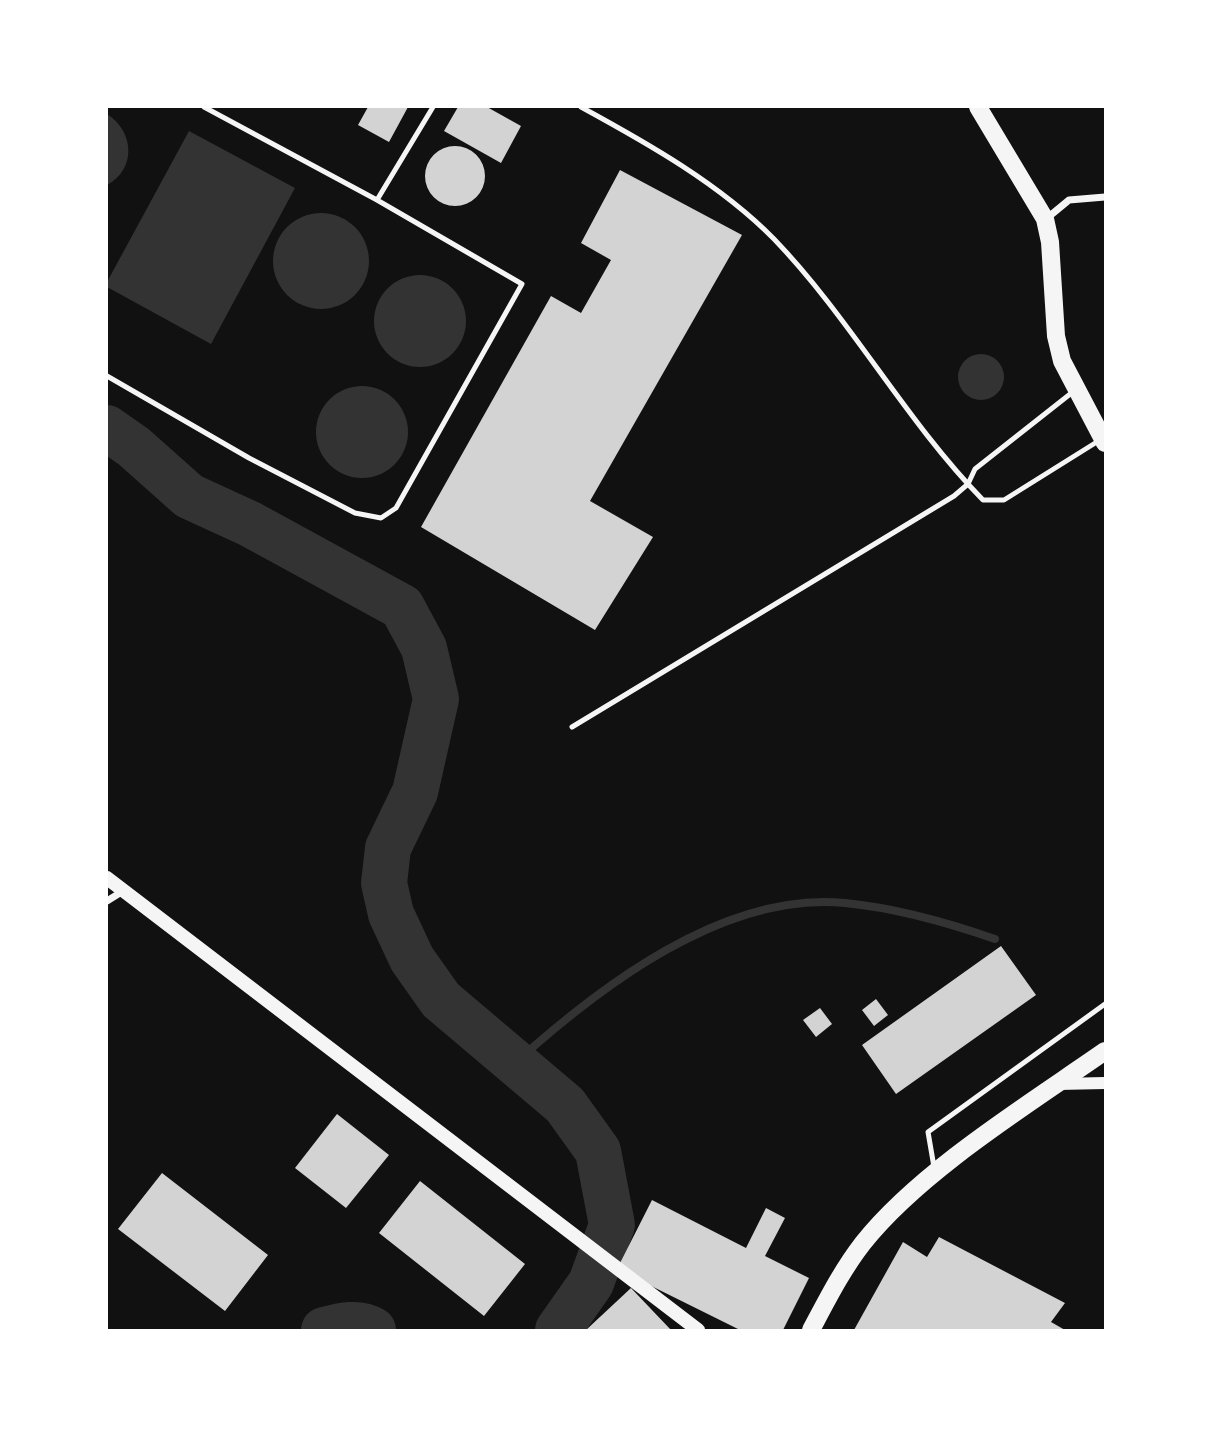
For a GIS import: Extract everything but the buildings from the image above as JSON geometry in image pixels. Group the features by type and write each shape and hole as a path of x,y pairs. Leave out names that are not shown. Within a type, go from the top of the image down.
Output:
{"main road":[{"path":"978,107 1045,219 1050,242 1056,335 1062,361 1104,441"},
{"path":"107,878 698,1330"},
{"path":"811,1330 857,1250 896,1208 935,1173 1105,1051"}],"street":[{"path":"1045,219 1069,201 1105,197"},
{"path":"107,901 123,891"},
{"path":"1058,1084 1105,1083"}],"lane":[{"path":"107,376 249,458 355,513 381,518 396,508 522,284 377,200 204,107"},
{"path":"377,200 433,107"},
{"path":"581,107 628,132 711,187 772,237 806,275 968,484 984,500 1004,500 1104,441"},
{"path":"572,727 954,496 968,484 975,469 1076,389"},
{"path":"935,1173 928,1132 1105,1004"}],"shaded area":[{"path":"107,114 123,130 128,150 123,170 107,185"},
{"path":"189,131 295,188 211,344 107,287 107,282"},
{"path":"321,213 339,217 355,227 365,243 369,261 365,279 355,295 339,305 321,309 303,305 287,295 277,279 273,261 277,243 287,227 303,217"},
{"path":"420,275 438,279 452,289 462,303 466,321 462,339 452,353 438,363 420,367 402,363 388,353 378,339 374,321 378,303 388,289 402,279"},
{"path":"981,354 997,361 1004,377 997,393 981,400 965,393 958,377 965,361"},
{"path":"362,386 379,390 394,400 404,415 408,432 404,449 394,464 379,474 362,478 345,474 330,464 320,449 316,432 320,415 330,400 345,390"}],"waterway":[{"path":"107,428 134,447 189,496 250,524 402,607 424,648 436,699 415,792 388,848 384,883 391,914 412,959 441,1000 565,1105 598,1151 612,1225 591,1283 558,1330"},
{"path":"514,1064 548,1034 624,976 666,950 710,928 754,912 800,903 845,903 921,916 995,939"},
{"path":"324,1330 355,1325 373,1330"}]}
